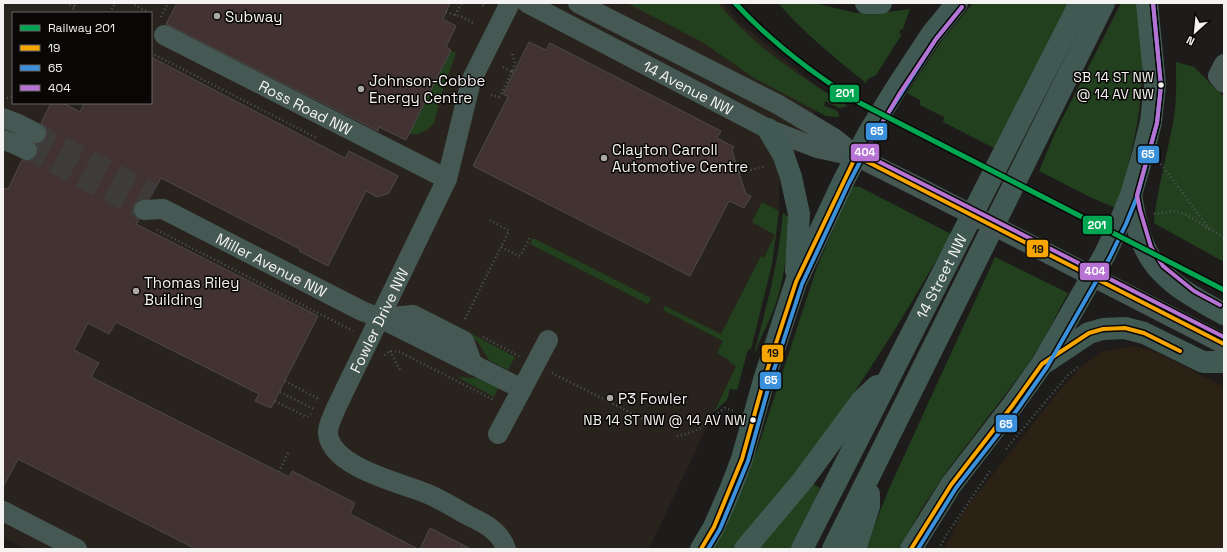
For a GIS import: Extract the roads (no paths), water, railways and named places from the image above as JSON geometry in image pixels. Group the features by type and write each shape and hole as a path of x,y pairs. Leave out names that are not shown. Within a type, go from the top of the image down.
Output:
{"main road":[{"path":"866,3 881,3"},
{"path":"701,549 714,527 742,459 764,380 796,282 856,156 931,35 957,3"},
{"name":"14 Street NW","path":"802,549 1080,3"},
{"name":"14 Street NW","path":"833,549 1104,3"},
{"path":"911,549 951,485 1012,406 1042,364 1105,254 1120,222 1131,195 1151,122 1155,85 1147,3"},
{"path":"768,129 783,154 791,177 799,214 796,282"},
{"path":"1131,195 1145,249 1158,270 1191,296 1224,314"},
{"path":"1042,364 1089,333 1103,329 1125,328 1144,333 1203,362 1224,362"},
{"path":"745,549 803,480 862,400 892,373"},
{"path":"855,549 869,506 870,476"}],"street":[{"name":"Fowler Drive NW","path":"506,549 504,543 490,527 428,494 375,475 341,457 332,445 328,434 332,418 447,179 471,81 510,3"},
{"name":"14 Avenue NW","path":"527,3 768,129 818,148 856,156"},
{"name":"14 Avenue NW","path":"578,3 779,105 834,138 856,156 1224,344"},
{"path":"600,3 619,24"},
{"name":"Ross Road NW","path":"162,27 447,179"},
{"path":"1224,64 1218,76 1224,83"},
{"path":"3,118 16,123 32,142 12,143 3,140"},
{"name":"Miller Avenue NW","path":"153,204 362,311 380,318"},
{"path":"380,318 413,316 464,341 473,365"},
{"path":"380,318 400,342 448,366 473,365 522,389"},
{"path":"498,434 548,340"},
{"path":"3,511 77,549"}],"tunnel":[{"path":"36,133 153,193"},
{"path":"27,150 144,210"}],"rail line":[{"name":"201","path":"735,3 764,32 794,58 860,103 1224,290"}],"place":[{"name":"Subway","path":"217,16"},
{"name":"SB 14 ST NW @ 14 AV NW","path":"1161,85"},
{"name":"Johnson-Cobbe Energy Centre","path":"361,89"},
{"name":"Clayton Carroll Automotive Centre","path":"604,158"},
{"name":"Thomas Riley Building","path":"136,291"},
{"name":"P3 Fowler","path":"610,398"},
{"name":"NB 14 ST NW @ 14 AV NW","path":"753,420"}]}
